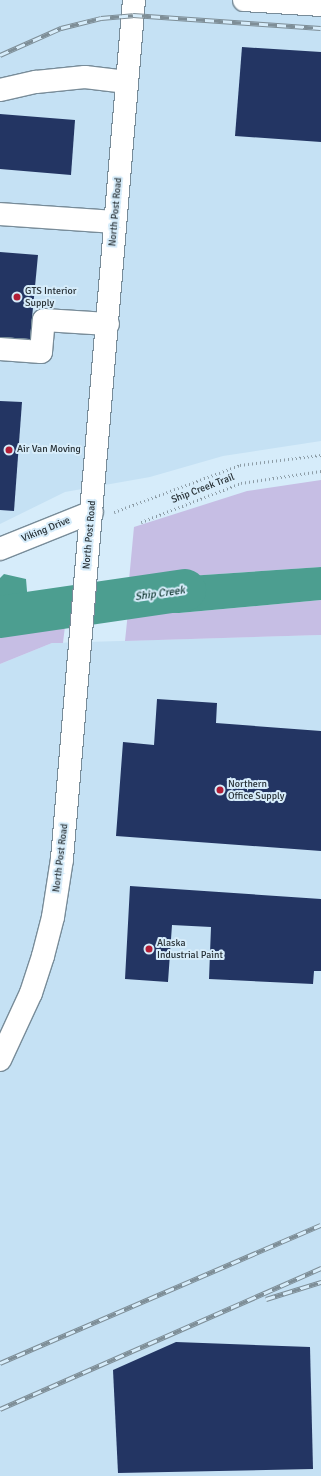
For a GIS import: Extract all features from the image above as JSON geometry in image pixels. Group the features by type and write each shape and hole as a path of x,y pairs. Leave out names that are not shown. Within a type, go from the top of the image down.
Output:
{"street":[{"name":"North Post Road","path":"0,1060 31,993 53,918 62,859 134,0"},
{"path":"244,0 321,5"},
{"path":"0,90 36,82 85,77 127,82"},
{"path":"0,214 115,222"},
{"path":"0,349 41,352 44,320 108,324"},
{"name":"Viking Drive","path":"0,548 92,512"}],"path":[{"path":"92,512 117,512 240,465 321,455"},
{"name":"Ship Creek Trail","path":"141,522 241,483 321,471"}],"shaded area":[{"path":"0,0 321,0 321,441 223,456 150,477 65,492 0,524"},
{"path":"321,480 321,567 129,580 134,527 247,491"},
{"path":"321,600 321,635 125,641 128,612 179,613"},
{"path":"65,626 63,643 52,643 0,664 0,635 19,627"},
{"path":"321,635 321,1476 0,1476 0,664 52,643"}],"water":[{"path":"321,567 321,600 179,613 128,612 129,580"},
{"path":"4,574 26,579 30,627 19,627 0,635 0,578"}],"building":[{"path":"242,47 321,52 321,142 235,136"},
{"path":"0,114 75,120 71,175 0,169"},
{"name":"GTS Interior Supply","path":"0,252 38,255 30,339 0,337"},
{"name":"Air Van Moving","path":"0,401 22,402 14,511 0,510"},
{"name":"Northern Office Supply","path":"157,699 217,703 216,723 321,731 321,851 116,836 123,742 154,745"},
{"path":"130,886 321,899 321,971 314,971 313,984 209,979 211,927 172,925 168,982 125,979"},
{"path":"176,1342 310,1347 313,1469 118,1473 113,1370"}],"waterway":[{"name":"Ship Creek","path":"0,617 185,590"}],"railway":[{"path":"0,55 61,28 101,18 133,15 321,28"},
{"path":"0,1363 321,1225"},
{"path":"0,1409 321,1268"},
{"path":"266,1299 321,1282"}],"place":[{"name":"GTS Interior Supply","path":"17,297"},
{"name":"Air Van Moving","path":"9,450"},
{"name":"Northern Office Supply","path":"220,790"},
{"name":"Alaska Industrial Paint","path":"149,949"}]}
